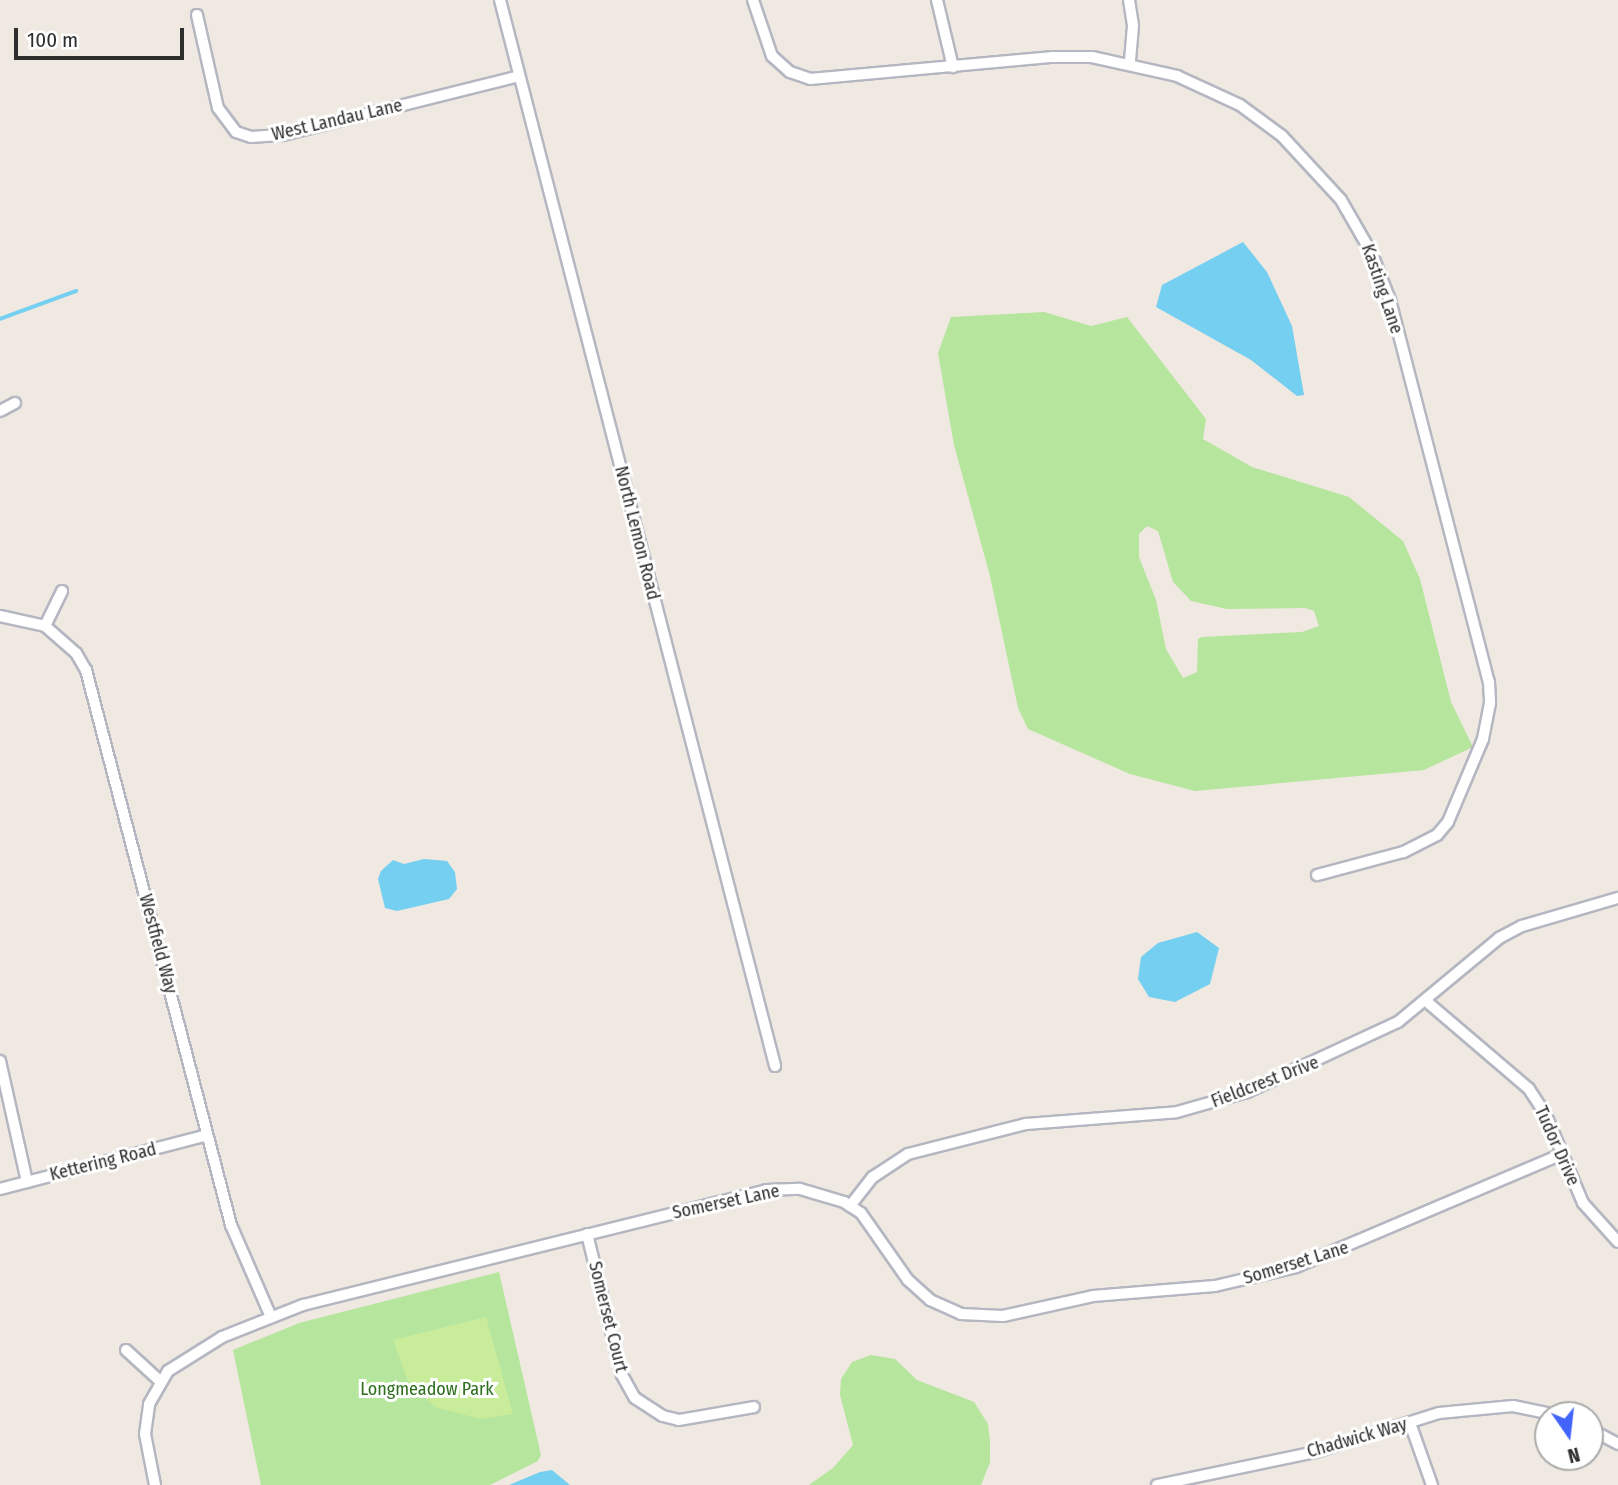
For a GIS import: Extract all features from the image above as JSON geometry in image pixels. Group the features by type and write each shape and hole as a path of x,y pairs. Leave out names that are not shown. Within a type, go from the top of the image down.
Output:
{"street":[{"name":"North Lemon Road","path":"500,0 775,1066"},
{"name":"Kasting Lane","path":"753,0 772,56 790,72 810,79 1053,57 1130,63 1208,88 1282,136 1313,164 1363,236 1390,300 1489,682 1483,739 1448,822 1437,835 1423,846 1317,875"},
{"path":"937,0 953,67"},
{"path":"1129,0 1133,26 1130,63"},
{"name":"West Landau Lane","path":"197,15 218,108 236,132 251,137 283,135 519,76"},
{"path":"0,411 15,402"},
{"path":"45,626 62,591"},
{"name":"Westfield Way","path":"0,616 45,626 76,653 86,670 230,1225 271,1317"},
{"name":"Fieldcrest Drive","path":"850,1206 873,1177 908,1154 1026,1124 1177,1112 1222,1101 1359,1043 1426,1001 1510,932 1537,919 1618,898"},
{"name":"Tudor Drive","path":"1426,1001 1529,1089 1546,1115 1583,1203 1618,1242"},
{"path":"0,1061 27,1182"},
{"name":"Kettering Road","path":"0,1189 207,1135"},
{"name":"Somerset Lane","path":"155,1485 145,1434 149,1404 160,1381 179,1361 271,1317 303,1305 774,1189 818,1193 850,1206 885,1241 908,1280 930,1300 961,1314 1003,1316 1093,1296 1215,1286 1296,1267 1562,1154"},
{"name":"Somerset Court","path":"587,1234 622,1375 635,1398 663,1416 678,1420 754,1407"},
{"path":"126,1350 160,1381"},
{"name":"Chadwick Way","path":"1157,1485 1315,1452 1410,1423 1480,1406 1534,1409"},
{"path":"1410,1423 1432,1485"}],"green space":[{"path":"1044,312 1091,326 1127,317 1206,419 1203,439 1252,467 1349,497 1403,541 1420,579 1451,702 1473,747 1424,770 1195,791 1130,774 1028,729 1018,708 990,576 954,445 938,353 951,317","holes":["1147,526 1158,531 1173,582 1191,601 1227,609 1305,608 1314,611 1319,626 1302,632 1202,637 1198,639 1197,672 1183,678 1166,649 1156,600 1139,557 1139,534"]},
{"name":"Longmeadow Park","path":"499,1272 541,1455 538,1461 490,1485 261,1485 233,1350 299,1323"},
{"path":"486,1317 513,1414 480,1419 435,1407 408,1381 393,1340"},
{"path":"871,1355 895,1359 917,1380 974,1402 988,1424 990,1442 990,1462 981,1485 809,1485 833,1468 853,1445 840,1395 841,1379 852,1362"}],"water":[{"path":"1243,242 1267,272 1292,326 1304,395 1297,396 1251,360 1156,307 1162,285"},
{"path":"424,859 447,861 455,872 457,889 449,899 397,911 385,908 378,879 381,871 393,860 404,864"},
{"path":"1197,932 1219,948 1210,984 1175,1002 1149,997 1138,979 1141,957 1158,943"},
{"path":"552,1470 570,1485 509,1485 540,1472"}],"waterway":[{"path":"0,319 76,291"}]}
